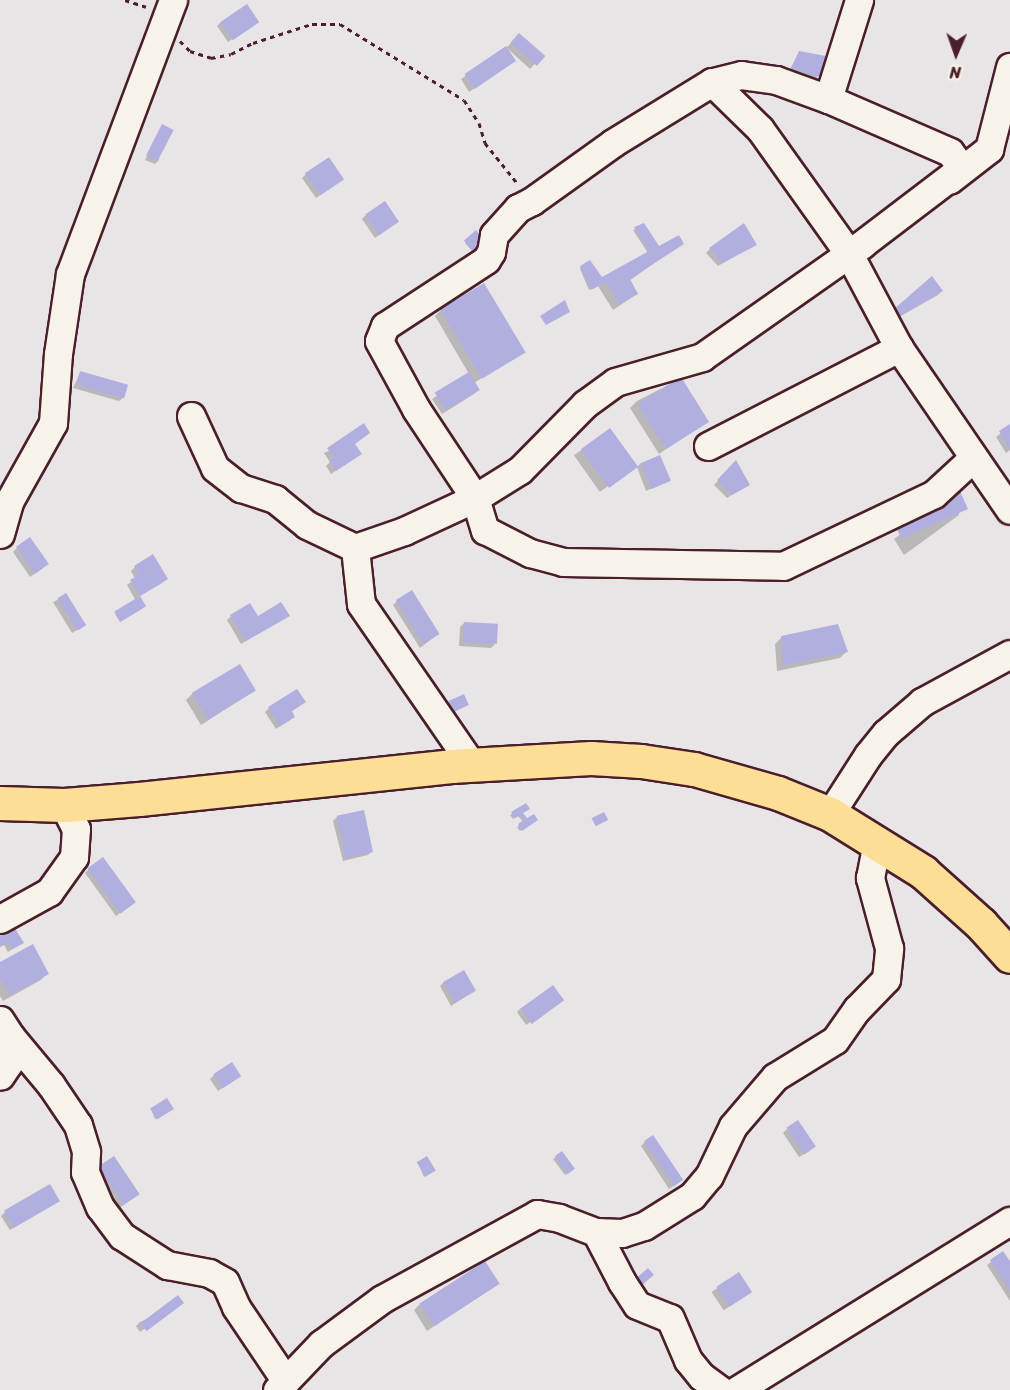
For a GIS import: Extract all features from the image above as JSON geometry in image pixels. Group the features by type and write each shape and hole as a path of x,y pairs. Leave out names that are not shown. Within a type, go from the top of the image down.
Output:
{"main road":[{"path":"0,803 64,804 472,765 591,758 641,761 694,769 778,793 830,814 922,872 981,924 1010,956"}],"street":[{"path":"828,99 859,0"},
{"path":"0,534 10,500 53,423 58,354 70,274 171,7"},
{"path":"190,416 215,468 241,488 274,498 307,525 355,548 404,531 475,498 520,470 585,404 615,382 702,357 849,254 1000,142 1010,67"},
{"path":"849,254 962,168 950,152 828,99 776,80 741,75 712,82 613,143 532,201 518,208 494,235 491,252 486,260 385,326 379,340 416,409 475,498 485,530 531,553 562,562 783,566 934,494 973,458"},
{"path":"712,82 760,129 849,254 899,348 1010,510"},
{"path":"708,446 899,348"},
{"path":"355,548 361,604 472,765"},
{"path":"830,814 868,755 886,733 922,702 1010,654"},
{"path":"0,919 49,892 74,857 76,829 64,804"},
{"path":"6,1029 51,1085 78,1125 86,1152 85,1173 100,1207 122,1236 166,1265 209,1273 225,1282 236,1307 281,1385 321,1344 382,1299 537,1214 559,1218 596,1232 622,1233 644,1226 692,1196 709,1176 733,1126 775,1077 835,1040 856,1009 886,979 889,948 870,878 877,842"},
{"path":"0,1076 8,1064 6,1029"},
{"path":"737,1390 1010,1221"},
{"path":"596,1232 622,1282 637,1305 670,1318 688,1360 701,1376 720,1390"}],"path":[{"path":"171,7 173,34 190,51 211,58 231,54 253,43 312,24 340,24 464,100 475,116 485,143 532,201"}],"building":[{"path":"247,4 259,22 233,40 220,22"},
{"path":"519,33 545,56 537,66 510,43"},
{"path":"506,46 516,61 475,89 465,74"},
{"path":"799,51 826,56 820,77 791,68"},
{"path":"162,124 174,130 158,161 146,155"},
{"path":"329,157 344,179 320,196 305,173"},
{"path":"385,201 399,222 379,235 365,214"},
{"path":"644,223 659,246 679,235 684,244 630,279 638,294 619,304 606,282 591,290 580,266 590,260 602,277 649,251 634,227"},
{"path":"744,223 757,245 722,263 709,248"},
{"path":"476,230 491,247 479,258 464,240"},
{"path":"932,276 943,291 896,318 894,309"},
{"path":"484,283 526,352 482,379 440,309"},
{"path":"565,300 570,312 546,325 540,316"},
{"path":"80,371 128,385 124,398 76,384"},
{"path":"469,372 480,390 446,411 435,393"},
{"path":"681,377 709,422 666,449 638,404"},
{"path":"364,423 370,433 355,444 362,454 336,471 329,461 334,458 327,448"},
{"path":"1010,424 1010,449 999,431"},
{"path":"610,428 638,467 609,488 581,449"},
{"path":"660,455 671,481 652,489 641,463"},
{"path":"736,460 750,485 732,495 717,480"},
{"path":"959,489 968,509 901,539 892,519"},
{"path":"30,537 49,564 35,574 16,547"},
{"path":"153,554 168,579 140,596 130,580 139,575 134,566"},
{"path":"412,590 440,634 423,644 396,600"},
{"path":"66,593 86,625 78,631 58,598"},
{"path":"140,596 146,606 120,622 114,611"},
{"path":"281,602 290,616 246,641 230,615 250,603 258,616"},
{"path":"464,622 498,624 497,644 463,642"},
{"path":"838,624 848,652 783,665 781,636"},
{"path":"240,664 256,691 208,719 192,693"},
{"path":"297,689 306,702 292,711 295,717 280,726 268,707"},
{"path":"464,694 469,705 453,712 448,701"},
{"path":"526,803 530,809 523,813 527,818 534,814 538,820 522,831 518,824 524,820 520,815 515,818 511,812"},
{"path":"364,810 373,852 346,858 337,816"},
{"path":"604,812 608,820 596,826 592,818"},
{"path":"103,857 136,902 121,913 88,868"},
{"path":"13,925 24,943 13,949 8,942 0,947 0,933"},
{"path":"33,944 49,974 10,995 0,978 0,962"},
{"path":"464,970 476,991 455,1003 443,982"},
{"path":"553,985 564,1000 532,1024 521,1009"},
{"path":"232,1062 241,1076 223,1088 214,1074"},
{"path":"167,1098 174,1109 157,1120 150,1109"},
{"path":"798,1120 816,1147 804,1154 786,1128"},
{"path":"653,1135 683,1180 674,1186 644,1141"},
{"path":"562,1151 575,1169 568,1174 555,1156"},
{"path":"114,1156 140,1194 124,1205 98,1167"},
{"path":"427,1156 436,1171 425,1177 417,1162"},
{"path":"50,1184 60,1201 14,1228 4,1210"},
{"path":"1003,1251 1010,1261 1010,1291 990,1260"},
{"path":"485,1261 500,1284 434,1326 420,1303"},
{"path":"648,1268 654,1275 640,1287 634,1280"},
{"path":"739,1272 752,1292 729,1307 716,1287"},
{"path":"178,1295 184,1303 146,1331 140,1323"}]}
